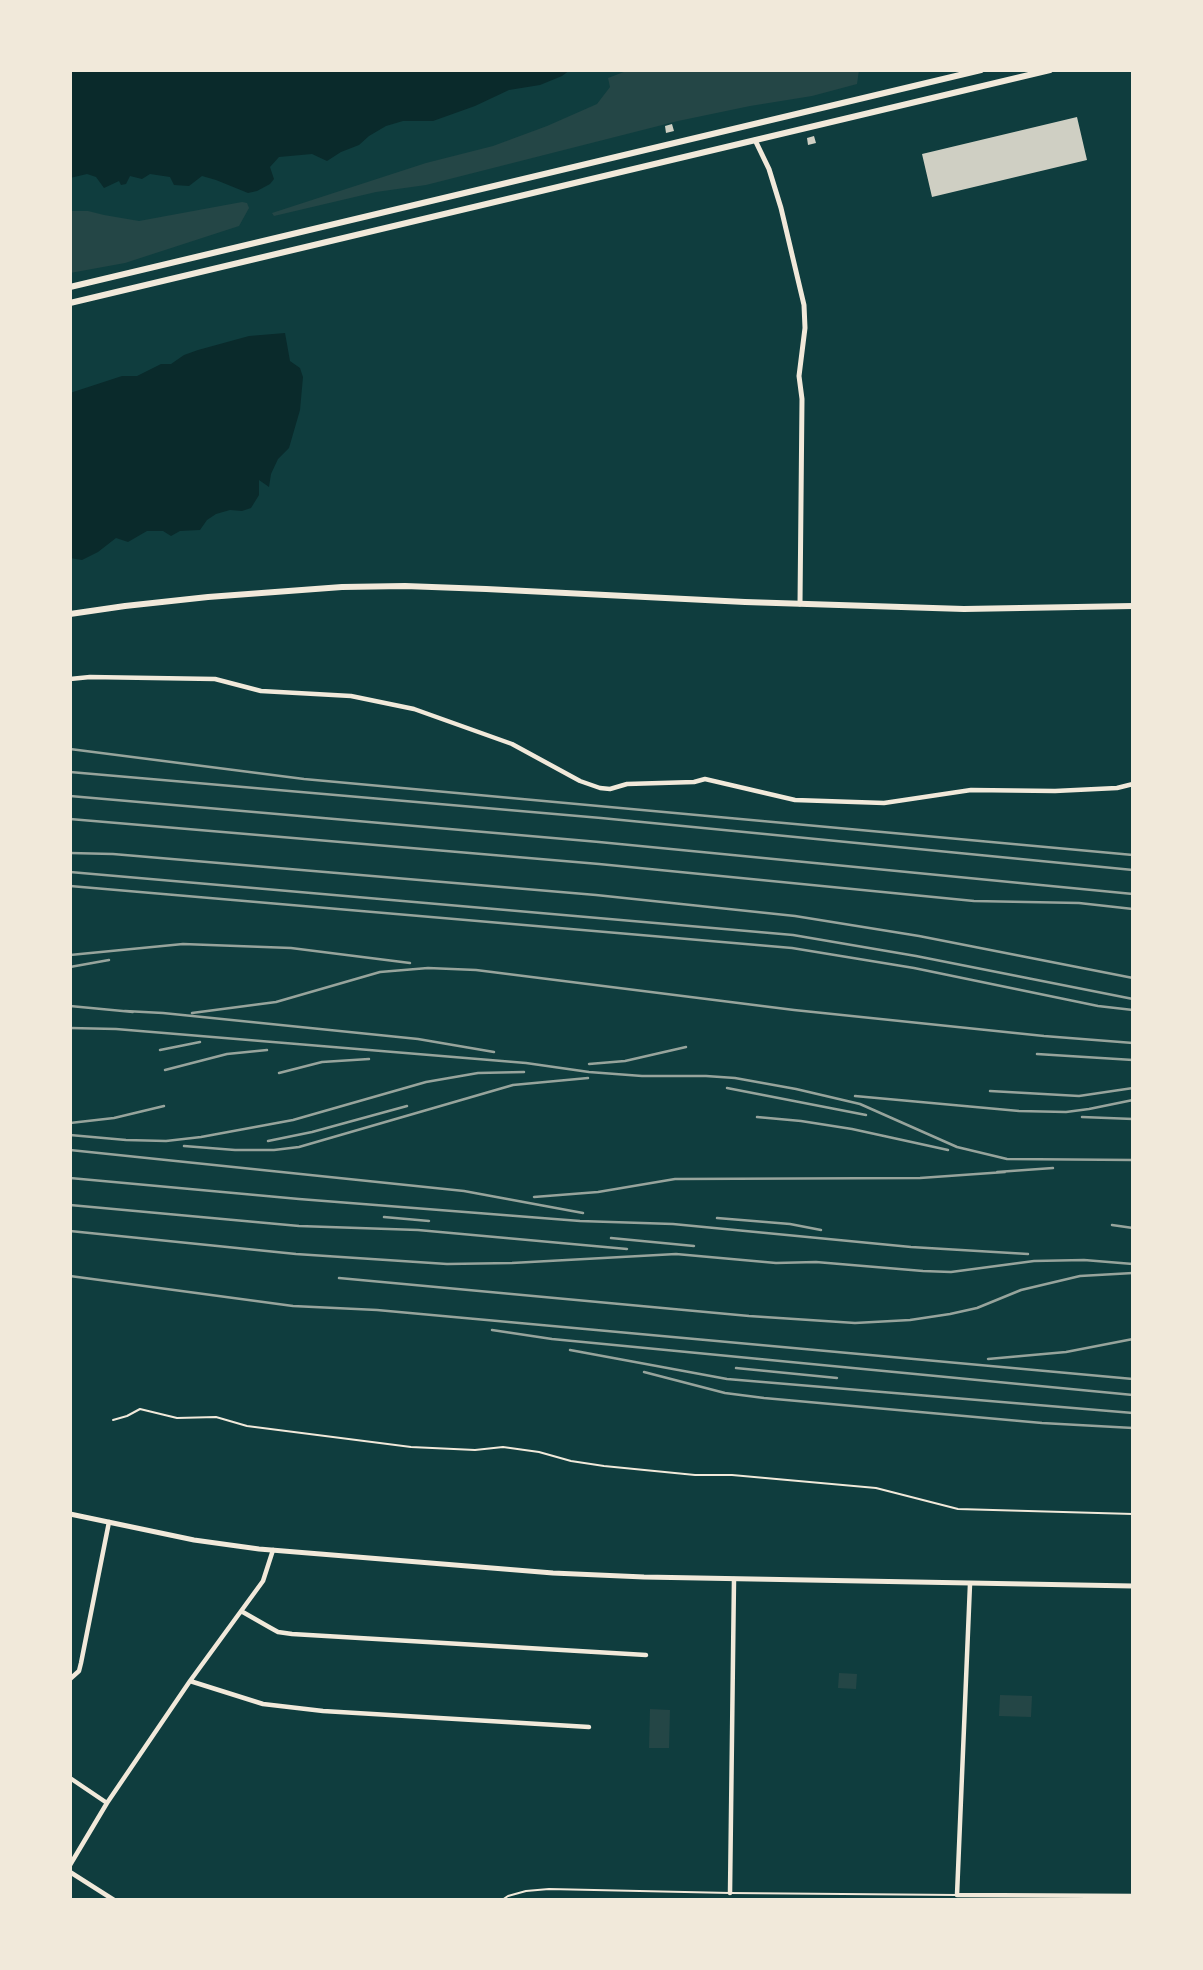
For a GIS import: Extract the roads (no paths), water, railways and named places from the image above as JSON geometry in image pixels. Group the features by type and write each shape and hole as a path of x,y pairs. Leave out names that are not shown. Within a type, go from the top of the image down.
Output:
{"main road":[{"path":"70,287 981,70"},
{"path":"70,303 1050,70"},
{"path":"70,614 208,597 355,587 486,589 964,609 1133,606"}],"street":[{"path":"755,140 769,169 782,208 804,304 805,328 799,376 802,399 800,604"},
{"path":"70,679 90,677 215,680 261,691 351,696 414,709 512,744 580,781 610,789 627,784 694,782 705,779 795,800 884,803 971,790 1067,790 1118,788 1133,784"},
{"path":"70,1514 194,1540 273,1550 553,1573 1133,1586"},
{"path":"70,1679 79,1671 81,1663 109,1522"},
{"path":"70,1865 107,1803 190,1681 263,1581 273,1550"},
{"path":"730,1893 734,1579"},
{"path":"970,1584 957,1895 1133,1896"},
{"path":"241,1611 268,1628 292,1634 646,1655"},
{"path":"190,1681 263,1704 323,1711 589,1727"},
{"path":"70,1778 107,1803"},
{"path":"70,1872 114,1900"}],"lane":[{"path":"113,1420 140,1409 177,1418 216,1417 247,1426 411,1447 475,1450 503,1447 604,1466 876,1488 958,1509 1133,1514"},
{"path":"502,1900 526,1891 549,1889 957,1895"}],"railway":[{"path":"70,749 304,779 1133,855"},
{"path":"70,772 601,818 1133,870"},
{"path":"70,796 599,842 1133,894"},
{"path":"70,819 599,864 974,901 1079,903 1133,909"},
{"path":"70,853 113,854 596,895 795,916 919,936 1133,978"},
{"path":"70,872 793,935 916,956 1133,999"},
{"path":"70,886 792,948 914,968 1098,1006 1133,1010"},
{"path":"70,955 183,944 291,948 410,963"},
{"path":"70,967 109,960"},
{"path":"192,1013 276,1002 380,972 428,968 476,970 794,1010 1133,1043"},
{"path":"70,1006 133,1012"},
{"path":"125,1011 418,1039 494,1052"},
{"path":"70,1028 116,1029 526,1063 642,1076 735,1078 860,1104 957,1147 1007,1159 1133,1160"},
{"path":"160,1050 200,1042"},
{"path":"589,1064 625,1061 686,1047"},
{"path":"165,1070 227,1054 267,1050"},
{"path":"1037,1054 1133,1060"},
{"path":"279,1073 322,1062 369,1059"},
{"path":"70,1135 166,1141 201,1137 293,1120 426,1082 478,1073 524,1072"},
{"path":"184,1146 235,1150 299,1147 513,1085 588,1078"},
{"path":"727,1088 866,1115"},
{"path":"990,1091 1079,1096 1133,1088"},
{"path":"855,1096 1019,1111 1066,1112 1133,1100"},
{"path":"70,1123 114,1118 164,1106"},
{"path":"268,1141 407,1106"},
{"path":"757,1117 852,1129 948,1150"},
{"path":"1082,1117 1133,1119"},
{"path":"70,1150 464,1191 583,1213"},
{"path":"997,1172 1053,1168"},
{"path":"534,1197 598,1192 675,1179 920,1178 1005,1172"},
{"path":"70,1178 299,1199 580,1221 673,1224 911,1247 1028,1254"},
{"path":"70,1205 299,1226 418,1230 627,1249"},
{"path":"384,1217 429,1221"},
{"path":"717,1218 790,1224 821,1230"},
{"path":"1112,1225 1133,1228"},
{"path":"70,1231 296,1254 447,1264 676,1254 776,1263 816,1262 951,1272 1034,1261 1084,1260 1133,1264"},
{"path":"611,1238 694,1246"},
{"path":"339,1278 749,1316 855,1323 910,1320 950,1314 977,1308 1021,1290 1080,1276 1133,1273"},
{"path":"70,1276 293,1306 377,1310 1133,1379"},
{"path":"492,1330 552,1339 1133,1395"},
{"path":"988,1359 1066,1352 1133,1339"},
{"path":"570,1350 727,1379 1133,1413"},
{"path":"736,1368 837,1378"},
{"path":"644,1372 725,1393 764,1398 1042,1423 1133,1428"}]}
